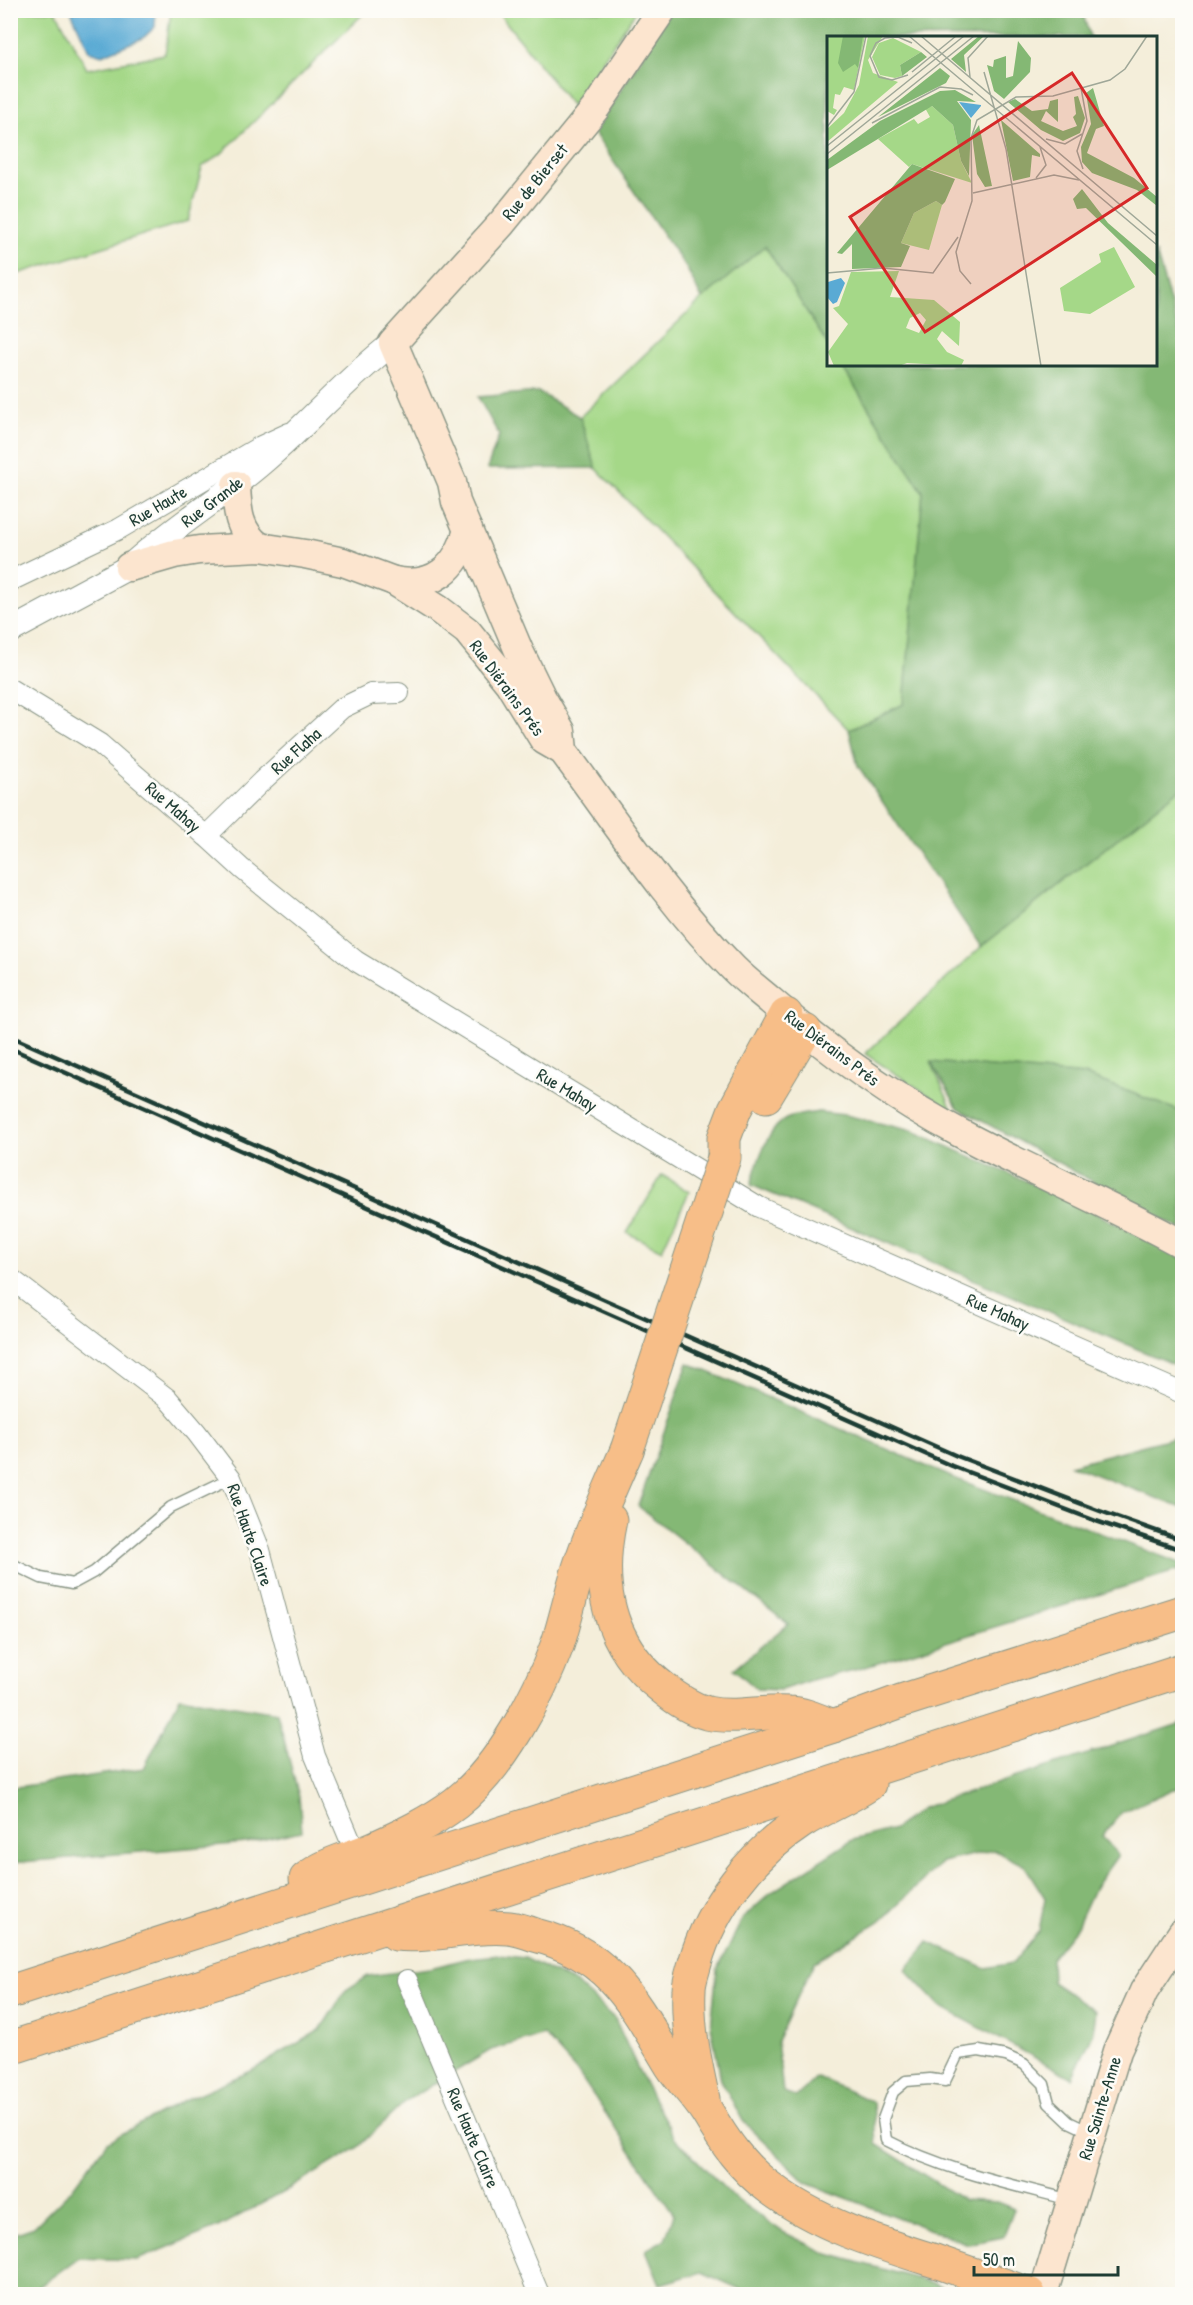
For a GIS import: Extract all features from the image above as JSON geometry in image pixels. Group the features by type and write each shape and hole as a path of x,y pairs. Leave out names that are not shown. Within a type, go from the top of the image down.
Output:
{"highway":[{"path":"270,1908 314,1872 382,1844 431,1819 457,1802 485,1774 506,1744 541,1681 558,1643 579,1568 596,1521 625,1454 728,1147 796,1023"},
{"path":"625,1454 604,1546 605,1579 612,1621 628,1650 647,1676 674,1697 705,1712 740,1716 791,1712 833,1726"},
{"path":"10,1992 833,1726 901,1701 1182,1612"},
{"path":"10,2048 1182,1670"},
{"path":"706,2112 691,2045 689,1987 714,1915 758,1857 801,1822 849,1797 913,1756"},
{"path":"370,1931 412,1936 509,1928 558,1941 604,1969 617,1982 642,2015 673,2068 706,2112 730,2150 769,2188 797,2206 861,2237 1029,2295"}],"main road":[{"name":"Rue de Bierset","path":"393,343 502,223 595,109 662,10"},
{"name":"Rue Diérains Prés","path":"393,343 452,482 456,502 468,530 534,682 561,731 563,751"},
{"path":"236,485 240,523 252,542 260,548"},
{"name":"Rue Diérains Prés","path":"394,581 419,584 444,572 465,540 468,530"},
{"name":"Rue Diérains Prés","path":"129,567 174,554 200,550 260,548 305,554 343,562 394,581 438,609 467,631 509,684 544,740 563,751 699,931 734,969 796,1023 868,1076 960,1133 1182,1244"},
{"name":"Rue Sainte-Anne","path":"1043,2295 1117,2051 1144,1991 1182,1932"}],"street":[{"name":"Rue Grande","path":"10,631 129,567 145,552 236,485 393,343"},
{"name":"Rue Haute","path":"10,581 119,529 261,446 303,426"},
{"name":"Rue Flaha","path":"206,836 342,708 371,694 399,693"},
{"name":"Rue Mahay","path":"14,695 47,710 100,744 290,910 356,961 759,1208 1182,1393"},
{"name":"Rue Haute Claire","path":"10,1278 168,1399 231,1478 260,1550 315,1756 351,1842"},
{"name":"Rue Haute Claire","path":"407,1980 539,2295"}],"lane":[{"path":"10,1563 42,1578 72,1584 94,1572 171,1507 231,1478"},
{"path":"1071,2200 1015,2186 915,2155 886,2140 883,2119 893,2092 906,2081 930,2079 945,2081 958,2054 979,2051 1006,2056 1024,2064 1044,2084 1049,2103 1069,2122 1092,2133"}],"green space":[{"path":"11,10 56,11 87,69 165,54 171,11 366,11 221,154 202,167 188,221 11,276"},
{"path":"497,11 636,11 572,106"},
{"path":"670,11 1082,11 1090,36 827,36 827,343 765,246 702,299 687,269 594,133"},
{"path":"765,245 827,343 827,366 842,366 923,492 904,704 849,730 596,468 580,417 702,299"},
{"path":"1157,256 1182,342 1182,787 981,947 858,766 849,730 904,704 923,492 842,366 1157,366"},
{"path":"538,392 580,417 596,468 487,469 499,435 478,397"},
{"path":"1182,787 1182,1112 1085,1075 931,1062 953,1111 865,1054 981,947"},
{"path":"931,1062 1085,1075 1182,1112 1182,1230 958,1108"},
{"path":"818,1112 845,1115 913,1131 1078,1204 1182,1258 1182,1368 751,1185 763,1148 773,1130 786,1119"},
{"path":"662,1175 689,1192 662,1250 627,1233"},
{"path":"688,1363 949,1476 1182,1564 1182,1569 859,1669 814,1679 781,1690 757,1689 734,1669 788,1624 638,1506"},
{"path":"1182,1435 1182,1508 1070,1465"},
{"path":"180,1697 277,1713 299,1797 302,1831 247,1843 11,1863 11,1788 144,1768"},
{"path":"1182,1723 1182,1788 1173,1789 1122,1812 1102,1836 1118,1855 1095,1887 1077,1926 1051,1959 1052,1982 1096,2011 1093,2034 1072,2078 940,2006 906,1970 928,1942 986,1968 1013,1963 1039,1931 1045,1898 1025,1866 994,1850 942,1862 883,1919 814,1962 777,2041 783,2092 796,2097 817,2077 873,2102 876,2144 963,2200 997,2202 1014,2209 1003,2237 968,2244 807,2183 743,2121 721,2080 711,2026 717,1970 743,1918 772,1892 852,1840 894,1829 922,1808"},
{"path":"499,1955 525,1958 577,1984 615,2019 644,2082 675,2138 733,2197 783,2232 828,2254 933,2283 953,2294 751,2294 702,2272 660,2284 646,2250 665,2239 674,2214 579,2074 544,2035 491,2050 407,2100 357,2148 289,2189 218,2227 137,2260 78,2258 29,2294 11,2294 11,2235 34,2227 72,2189 107,2142 184,2100 251,2071 320,2030 346,1990 368,1976 430,1968 470,1958"}],"water":[{"path":"71,11 156,11 155,27 143,38 102,55 89,51"}],"railway":[{"path":"10,1036 957,1456 1182,1540"},
{"path":"10,1048 952,1466 1096,1521 1182,1550"}]}
